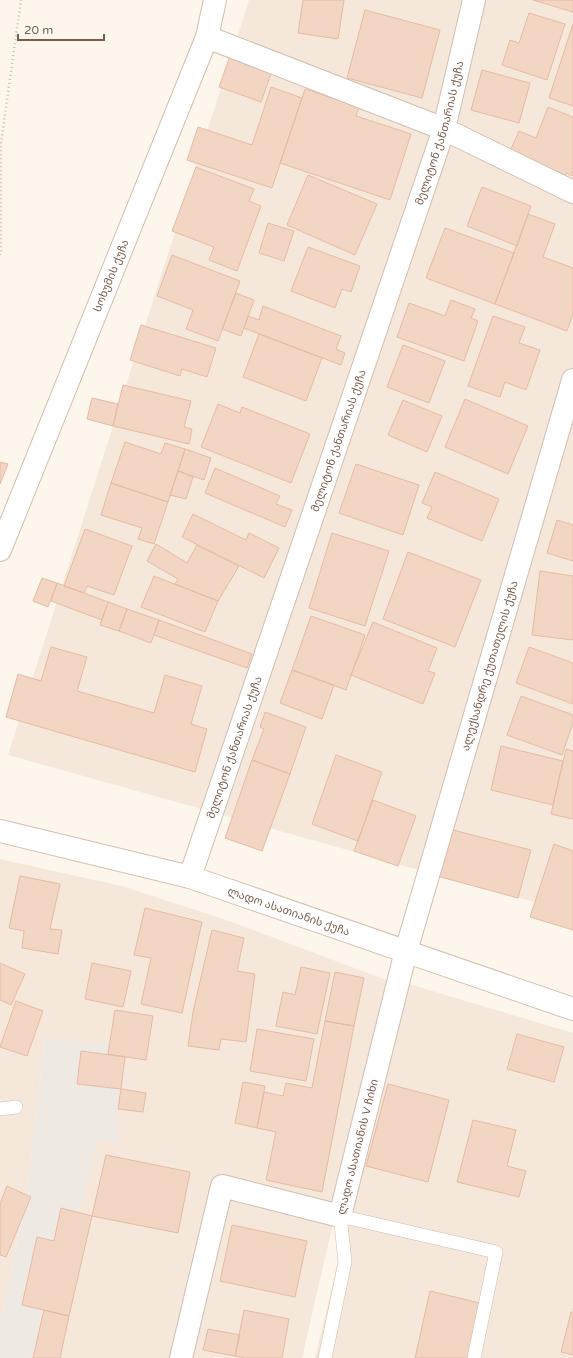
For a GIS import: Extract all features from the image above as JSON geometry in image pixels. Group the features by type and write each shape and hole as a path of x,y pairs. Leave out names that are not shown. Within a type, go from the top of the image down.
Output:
{"street":[{"name":"სოხუმის ქუჩა","path":"0,549 207,37 216,0"},
{"name":"მელიტონ ქანთარიას ქუჩა","path":"190,877 444,129 474,0"},
{"path":"207,37 444,129 573,192"},
{"name":"ალექსანდრე ქუთათელის ქუჩა","path":"406,951 573,380"},
{"name":"ლადო ასათიანის ქუჩა","path":"0,831 190,877 573,1009"},
{"name":"ლადო ასათიანის V ჩიხი","path":"181,1358 222,1186 340,1216 406,951"}],"lane":[{"path":"0,1109 16,1107"},
{"path":"325,1358 345,1262 340,1216 496,1252 474,1358"}],"path":[{"path":"0,254 1,143 21,0"}],"shaded area":[{"path":"249,0 573,0 573,913 8,755"},
{"path":"0,859 122,886 232,922 389,981 302,1358 48,1358 75,1227 98,1138 116,1142 45,1039 28,1184 7,1296 0,1322"},
{"path":"409,984 573,1033 573,1358 315,1358 350,1210"},
{"path":"45,1039 122,1046 117,1143 98,1139 75,1227 48,1358 0,1358 0,1322 7,1296 28,1184"}],"building":[{"path":"303,0 344,0 338,39 298,33"},
{"path":"533,0 573,0 573,12"},
{"path":"365,10 440,30 422,98 347,78"},
{"path":"529,13 565,24 547,80 502,65 510,40 519,43"},
{"path":"573,24 573,106 549,98"},
{"path":"230,56 272,71 261,102 219,87"},
{"path":"482,70 530,83 519,123 471,110"},
{"path":"271,87 302,98 272,188 187,160 198,127 252,145"},
{"path":"305,89 359,107 356,116 411,134 390,200 280,163"},
{"path":"548,107 573,117 573,176 566,173 563,179 508,156 519,131 536,138"},
{"path":"196,167 254,189 249,201 261,206 237,271 209,260 214,247 172,231"},
{"path":"308,175 377,204 355,255 287,225"},
{"path":"482,187 531,206 517,246 467,226"},
{"path":"528,214 555,224 543,257 573,268 573,314 567,331 495,304"},
{"path":"268,223 294,231 284,261 259,253"},
{"path":"445,228 514,253 495,304 426,278"},
{"path":"308,247 360,266 351,292 342,289 335,308 291,291"},
{"path":"172,255 240,281 218,341 186,329 193,310 157,296"},
{"path":"236,293 254,300 241,336 222,329"},
{"path":"451,300 475,309 471,318 478,321 464,361 397,337 409,303 445,316"},
{"path":"263,306 341,336 336,349 345,353 341,365 244,328 248,316 259,320"},
{"path":"493,316 525,327 519,343 540,350 526,390 505,382 500,397 468,386"},
{"path":"141,325 216,348 207,377 182,369 180,376 130,360"},
{"path":"259,334 322,358 306,401 243,377"},
{"path":"403,345 445,361 429,403 387,387"},
{"path":"123,385 191,401 184,427 192,429 189,444 113,426"},
{"path":"92,398 118,404 113,426 87,419"},
{"path":"465,399 528,426 508,474 445,447"},
{"path":"403,400 442,416 427,452 388,435"},
{"path":"218,404 240,413 242,407 310,434 291,483 201,447"},
{"path":"125,442 161,454 165,443 185,449 168,502 111,483"},
{"path":"185,449 211,458 204,480 178,471"},
{"path":"0,462 8,464 0,484"},
{"path":"356,464 419,485 403,535 339,513"},
{"path":"215,468 280,496 276,504 292,510 285,527 205,493"},
{"path":"178,471 193,477 186,499 170,495"},
{"path":"435,472 499,499 482,541 427,518 432,507 422,503"},
{"path":"111,483 168,502 154,544 138,539 142,528 101,515"},
{"path":"193,514 246,540 249,533 279,548 264,578 182,537"},
{"path":"557,520 573,525 573,561 547,553"},
{"path":"85,529 132,546 114,595 87,586 84,593 64,586"},
{"path":"332,533 389,551 365,626 309,608"},
{"path":"156,544 187,563 197,545 239,566 218,601 175,584 178,579 147,561"},
{"path":"408,552 481,580 455,647 383,619"},
{"path":"540,571 573,576 573,640 532,635"},
{"path":"154,576 218,601 205,632 141,607"},
{"path":"42,578 57,583 48,607 33,601"},
{"path":"57,583 108,602 102,620 51,601"},
{"path":"108,602 127,609 119,631 100,625"},
{"path":"127,609 159,620 151,643 119,631"},
{"path":"311,616 365,635 346,690 292,670"},
{"path":"159,620 252,654 247,668 154,635"},
{"path":"373,622 437,648 428,671 435,673 423,704 351,675"},
{"path":"51,647 87,657 77,691 154,713 165,675 202,686 191,724 207,729 195,772 6,717 18,674 41,681"},
{"path":"529,647 573,663 573,704 516,683"},
{"path":"292,670 334,685 322,719 280,703"},
{"path":"521,696 573,715 573,723 562,755 507,735"},
{"path":"265,712 306,727 290,774 252,760 264,729 260,727"},
{"path":"501,746 563,761 553,805 491,790"},
{"path":"566,749 573,751 573,819 551,814"},
{"path":"336,755 382,772 358,841 312,824"},
{"path":"252,760 290,774 262,851 225,838"},
{"path":"373,800 416,816 398,866 354,851"},
{"path":"449,829 531,850 518,898 437,876"},
{"path":"554,844 573,851 573,930 530,917"},
{"path":"20,876 60,884 50,929 62,930 58,954 22,948 24,931 9,928"},
{"path":"145,908 202,922 182,1013 141,1004 151,958 134,955"},
{"path":"212,930 244,938 237,971 255,974 246,1042 221,1039 219,1050 188,1046 193,1012"},
{"path":"0,963 25,974 11,1005 0,1000"},
{"path":"92,963 131,971 123,1007 85,999"},
{"path":"301,967 330,973 317,1034 276,1026 283,992 295,995"},
{"path":"335,972 364,978 354,1026 325,1021"},
{"path":"16,1001 43,1011 27,1056 0,1047"},
{"path":"115,1010 153,1016 146,1060 108,1054"},
{"path":"325,1021 354,1026 322,1192 266,1180 276,1132 257,1128 264,1092 283,1096 286,1083 312,1088"},
{"path":"257,1029 314,1039 306,1081 250,1071"},
{"path":"517,1034 564,1047 554,1082 507,1069"},
{"path":"81,1051 125,1057 121,1089 77,1084"},
{"path":"243,1082 265,1086 257,1128 235,1123"},
{"path":"388,1084 449,1100 428,1182 366,1166"},
{"path":"121,1089 146,1093 143,1112 118,1109"},
{"path":"473,1120 516,1130 507,1166 526,1171 519,1197 457,1182"},
{"path":"106,1155 190,1172 178,1233 92,1216"},
{"path":"7,1186 31,1197 6,1257 0,1255 0,1204"},
{"path":"61,1208 92,1216 69,1316 22,1305 37,1237 54,1241"},
{"path":"232,1225 307,1241 295,1297 220,1281"},
{"path":"430,1291 480,1303 468,1358 415,1358"},
{"path":"44,1310 69,1316 60,1358 33,1358"},
{"path":"244,1310 289,1319 282,1358 245,1358 235,1356"},
{"path":"571,1312 573,1312 573,1355 561,1352"},
{"path":"208,1329 240,1335 235,1356 203,1350"}]}
